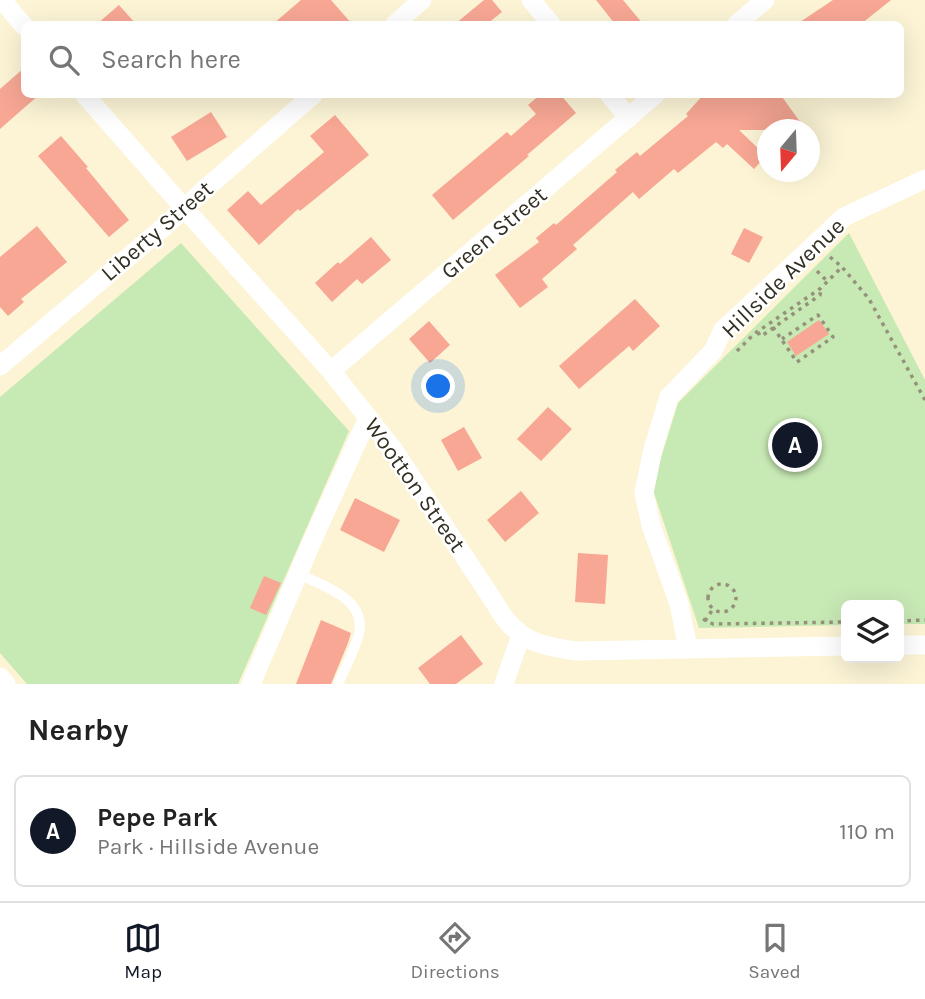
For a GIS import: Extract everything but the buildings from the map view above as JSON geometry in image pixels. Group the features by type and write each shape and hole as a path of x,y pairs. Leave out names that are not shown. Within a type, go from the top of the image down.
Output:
{"street":[{"path":"2,0 21,22"},
{"path":"398,21 422,0"},
{"path":"531,0 548,21"},
{"path":"740,21 765,0"},
{"name":"Wootton Street","path":"88,98 331,371 393,449 502,615 521,635 534,643 576,651 841,646"},
{"name":"Liberty Street","path":"0,366 164,227 309,98"},
{"path":"612,98 629,118"},
{"name":"Green Street","path":"331,371 652,98"},
{"name":"Hillside Avenue","path":"688,648 679,604 651,525 644,493 653,449 669,397 713,351 723,330 844,217 925,179"},
{"path":"251,684 368,418"},
{"path":"504,684 521,635"},
{"path":"904,645 925,645"},
{"path":"0,677 6,684"}],"lane":[{"path":"298,574 337,592 353,604 360,617 359,634 338,684"}],"path":[{"path":"736,352 758,332 821,288 842,267 869,299 925,400"},
{"path":"758,332 760,336 820,295 821,288"},
{"path":"773,327 797,362 833,337 818,315 782,339"},
{"path":"724,584 734,592 734,604 725,611 713,609 708,599 712,588 724,584"},
{"path":"705,621 713,609"},
{"path":"699,613 705,621 713,624 841,622"},
{"path":"904,621 925,621"}],"green space":[{"path":"849,233 925,380 925,624 904,624 904,600 841,600 841,625 699,628 652,487 678,403"},
{"path":"181,243 349,431 238,684 27,684 0,653 0,397"}],"place":[{"name":"Pepe Park","path":"795,445"}]}
